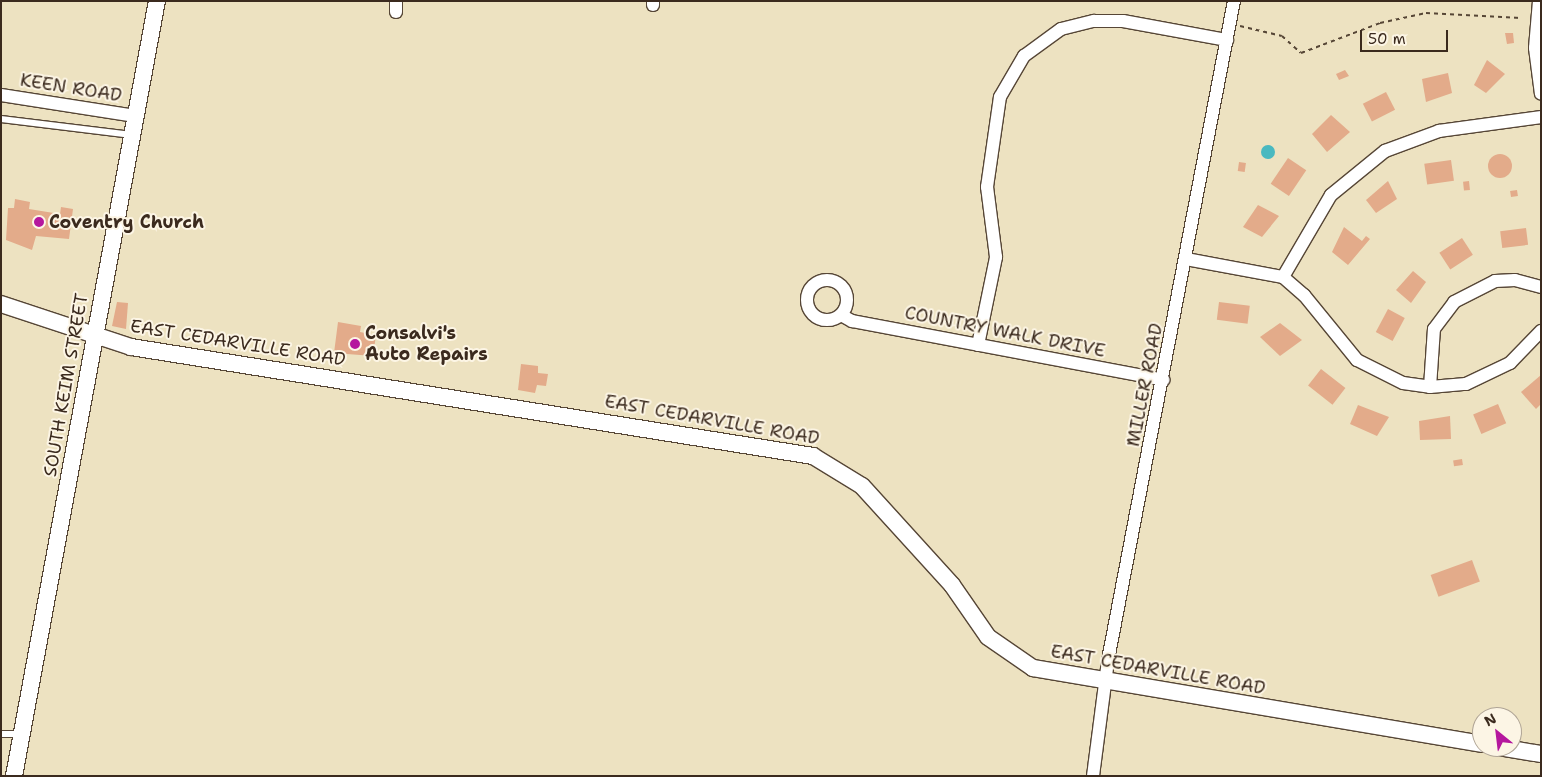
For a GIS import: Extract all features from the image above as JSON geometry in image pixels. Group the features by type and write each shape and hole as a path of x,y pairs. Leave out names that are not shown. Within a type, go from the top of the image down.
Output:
{"street":[{"name":"SOUTH KEIM STREET","path":"14,776 157,1"},
{"name":"MILLER ROAD","path":"1094,776 1106,683 1234,1"},
{"path":"1539,1 1536,48 1541,94"},
{"path":"978,345 996,256 987,187 1000,96 1024,56 1060,29 1094,21 1123,21 1227,40"},
{"name":"KEEN ROAD","path":"1,95 135,116"},
{"path":"1283,277 1331,195 1385,151 1437,132 1541,118"},
{"path":"1186,259 1283,277 1304,295 1358,360 1377,373 1430,387 1466,384 1499,370 1541,331"},
{"path":"1430,387 1434,329 1454,302 1495,282 1515,280 1541,287"},
{"name":"EAST CEDARVILLE ROAD","path":"1,304 95,338 813,456 862,486 919,546 1001,650 1033,668 1106,683 1472,742"},
{"name":"COUNTRY WALK DRIVE","path":"841,315 852,321 1164,380"},
{"path":"1522,751 1541,754"}],"lane":[{"path":"1,119 132,135"},
{"path":"1,734 22,734"}],"path":[{"path":"1235,25 1282,36 1301,53 1380,23 1426,13 1522,18"}],"water":[{"path":"1265,145 1271,145 1275,152 1271,159 1265,159 1261,155 1261,149"}],"building":[{"path":"1505,33 1513,33 1514,43 1507,44"},
{"path":"1487,60 1505,74 1486,93 1474,85"},
{"path":"1345,70 1349,76 1339,80 1336,74"},
{"path":"1448,73 1452,93 1426,102 1422,79"},
{"path":"1386,92 1395,110 1372,122 1363,104"},
{"path":"1331,115 1350,132 1327,152 1312,134"},
{"path":"1500,154 1508,158 1512,166 1508,174 1500,178 1492,174 1488,166 1492,158"},
{"path":"1288,158 1306,170 1289,196 1271,184"},
{"path":"1451,160 1454,181 1427,185 1424,164"},
{"path":"1239,162 1246,163 1245,172 1238,171"},
{"path":"1388,181 1397,199 1376,213 1366,200"},
{"path":"1469,181 1470,190 1464,191 1463,182"},
{"path":"1517,190 1518,196 1511,197 1510,191"},
{"name":"Coventry Church","path":"15,199 30,202 29,209 60,214 61,207 73,209 69,239 36,236 32,250 6,240 8,208 14,208"},
{"path":"1258,205 1279,216 1262,237 1243,227"},
{"path":"1344,227 1362,241 1366,236 1370,239 1348,265 1332,252"},
{"path":"1526,228 1528,245 1502,248 1500,231"},
{"path":"1462,238 1473,255 1450,269 1439,253"},
{"path":"1413,271 1426,282 1411,303 1396,290"},
{"path":"117,302 128,303 126,329 112,326"},
{"path":"1219,302 1250,306 1248,324 1217,320"},
{"path":"1388,309 1405,318 1393,341 1376,332"},
{"name":"Consalvi's Auto Repairs","path":"338,322 361,326 360,332 376,335 373,356 334,353"},
{"path":"1280,323 1302,340 1280,356 1260,337"},
{"path":"521,364 538,366 538,373 548,374 546,386 537,385 535,393 518,390"},
{"path":"1321,369 1345,388 1332,405 1308,386"},
{"path":"1541,375 1541,404 1536,409 1521,392"},
{"path":"1498,404 1506,423 1481,434 1473,415"},
{"path":"1358,405 1389,417 1377,436 1350,424"},
{"path":"1450,416 1451,439 1420,440 1419,421"},
{"path":"1462,459 1463,465 1454,466 1453,460"},
{"path":"1472,560 1480,582 1439,597 1431,575"}],"place":[{"name":"Coventry Church","path":"39,222"},
{"name":"Consalvi's Auto Repairs","path":"355,344"}]}
